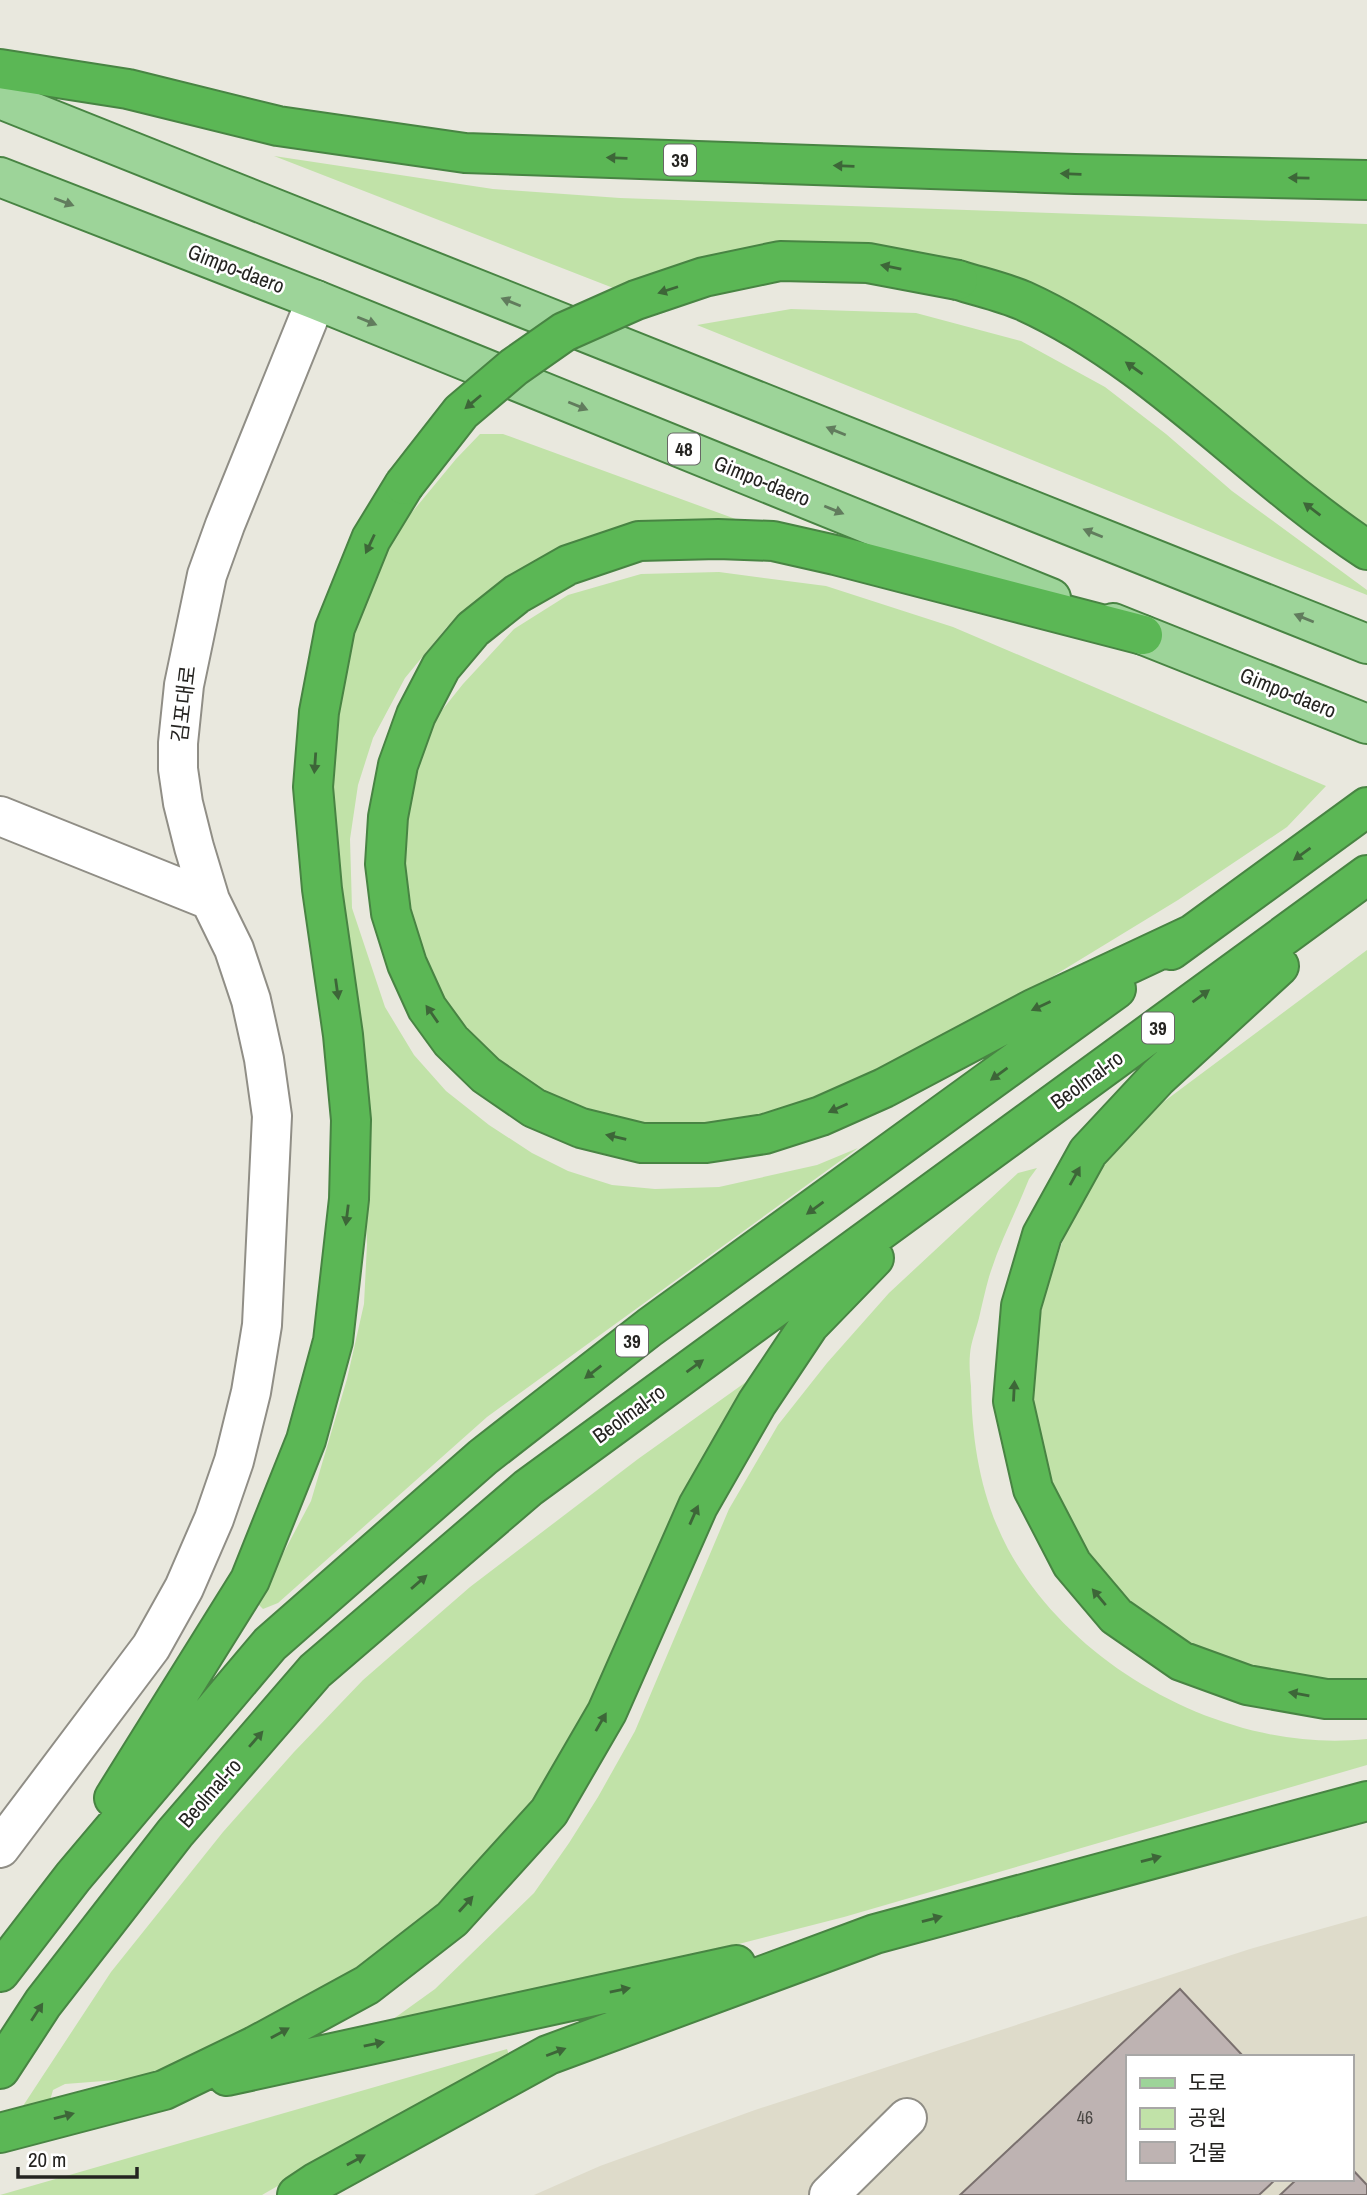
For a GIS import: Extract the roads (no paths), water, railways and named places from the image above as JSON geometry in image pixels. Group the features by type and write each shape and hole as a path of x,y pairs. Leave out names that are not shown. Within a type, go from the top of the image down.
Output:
{"highway":[{"name":"39","path":"0,69 128,89 278,126 465,153 1075,174 1367,180"},
{"path":"40,1920 250,1580 306,1440 332,1341 349,1199 351,1120 344,1035 318,851 313,787 318,724 335,628 371,539 404,485 461,412 514,367 564,332 636,300 704,278 780,261 868,263 958,280 1022,301 1088,335 1167,391 1262,472 1367,550"},
{"path":"1143,635 772,541 639,541 568,565 517,594 473,629 441,667 416,715 398,765 388,817 385,864 391,913 407,964 427,1008 452,1041 486,1075 534,1108 581,1128 642,1143 706,1143 765,1135 821,1116 884,1087 1032,1009 1191,935"},
{"name":"39","path":"0,1972 73,1877 270,1644 483,1457 650,1327 1362,811"},
{"name":"Beolmal-ro","path":"0,2069 43,2003 175,1833 315,1671 528,1488 1367,875"},
{"path":"1367,885 1158,1077 1088,1152 1042,1235 1021,1306 1013,1401 1033,1489 1072,1564 1116,1616 1181,1661 1247,1685 1326,1699 1367,1699"},
{"path":"146,2094 255,2046 367,1985 452,1919 549,1812 607,1712 698,1506 757,1402 808,1325 948,1181"},
{"path":"0,2133 146,2094 876,1934 1367,1801"},
{"path":"297,2195 548,2055 876,1934"}],"main road":[{"path":"0,99 1367,644"},
{"name":"Gimpo-daero","path":"0,177 316,300 1367,724"}],"lane":[{"name":"김포대로","path":"0,1848 151,1647 184,1588 214,1519 234,1461 251,1392 262,1325 272,1116 264,1059 251,1000 234,949 210,900 183,803 178,769 178,743 184,685 207,575 316,300"},
{"path":"0,816 210,900"},
{"path":"829,2195 907,2118"}]}
